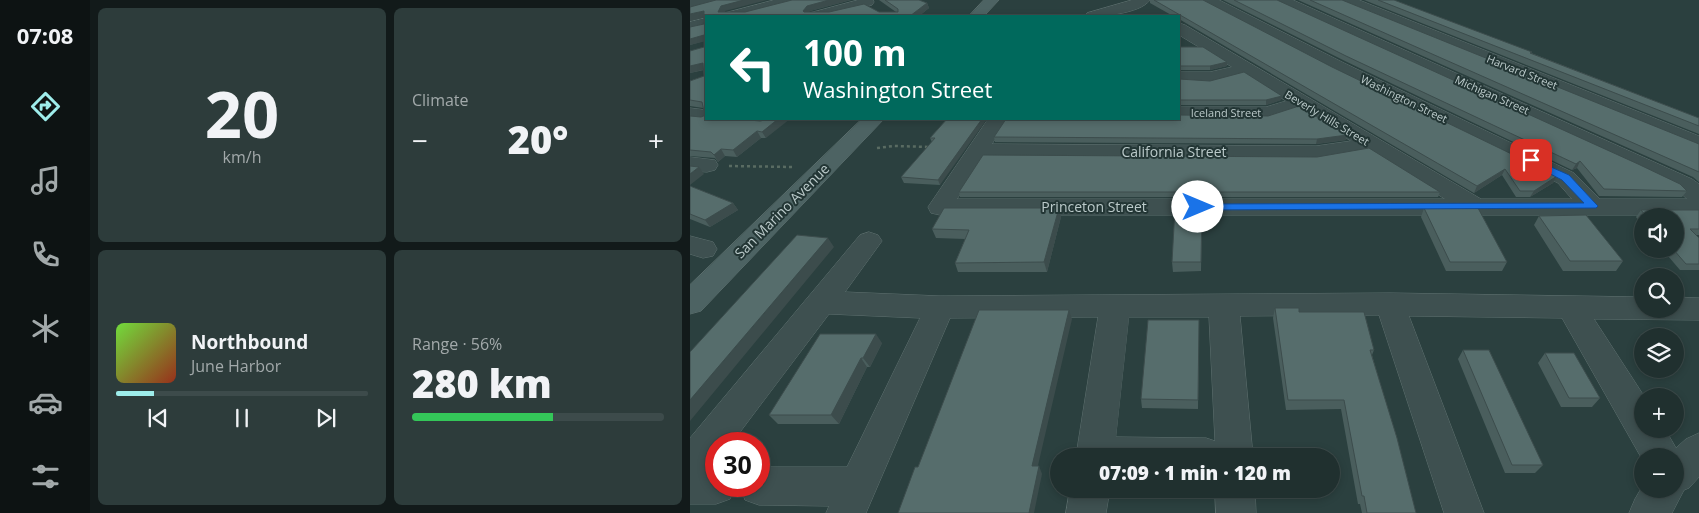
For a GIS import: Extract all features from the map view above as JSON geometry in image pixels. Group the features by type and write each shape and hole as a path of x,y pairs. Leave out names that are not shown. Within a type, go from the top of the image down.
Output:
{"main road":[{"path":"966,15 981,0"},
{"path":"977,15 992,0"},
{"name":"San Marino Avenue","path":"690,283 859,120"},
{"name":"San Marino Avenue","path":"690,303 873,120"}],"street":[{"path":"690,4 708,0"},
{"path":"734,15 791,0"},
{"name":"Washington Street","path":"1208,0 1352,62 1566,178 1592,206"},
{"name":"Michigan Street","path":"1281,0 1643,164 1684,184 1699,197"},
{"name":"Harvard Street","path":"1346,0 1699,144"},
{"path":"818,15 866,1 883,11"},
{"path":"1095,15 1140,2 1152,12"},
{"path":"690,27 705,23"},
{"name":"Beverly Hills Street","path":"1180,29 1476,208"},
{"path":"1352,62 1429,35"},
{"path":"1180,45 1200,41"},
{"path":"1180,78 1210,78 1246,69"},
{"name":"Iceland Street","path":"1180,113 1268,113 1301,102"},
{"path":"690,114 705,116"},
{"path":"976,151 997,120"},
{"name":"California Street","path":"976,151 1316,153 1371,144"},
{"name":"Princeton Street","path":"976,151 940,207 1699,207"},
{"path":"690,467 869,241"},
{"path":"821,302 940,307 1390,304 1699,309"},
{"path":"1390,304 1464,513"},
{"path":"1095,448 1115,306"},
{"path":"1224,306 1233,448"},
{"path":"770,488 852,500 940,307"},
{"path":"1571,308 1634,412"},
{"path":"1684,466 1699,451"},
{"path":"690,485 705,485"},
{"path":"1086,513 1088,498"},
{"path":"1235,498 1236,513"},
{"path":"1649,513 1659,498"}],"path":[{"path":"874,149 912,146 976,151"},
{"path":"698,165 810,167"}],"building":[{"path":"716,0 744,0 721,6 718,12 745,12 792,0 829,0 807,6 803,11 829,12 864,4 879,12 898,12 898,9 885,0 919,0 927,3 911,15 705,15 705,111 702,102 690,100 690,81 704,76 703,63 690,66 690,51 704,47 704,35 690,39 690,27 704,24 704,11 690,14 690,7"},
{"path":"1154,0 1203,0 1332,67 1557,176 1534,191 1520,191 1505,169 1477,186"},
{"path":"1234,0 1277,0 1638,164 1680,184 1687,191 1604,189 1580,161 1576,164 1346,56"},
{"path":"1310,0 1342,0 1699,144 1699,172"},
{"path":"1378,0 1394,0 1532,52 1530,53 1699,118 1699,126"},
{"path":"1180,47 1203,47 1227,62 1210,66 1180,66"},
{"path":"1244,72 1282,96 1266,100 1180,100 1180,79 1210,81"},
{"path":"1299,106 1347,135 1317,139 994,137 1005,120 1180,120 1180,115 1268,116"},
{"path":"705,115 705,120 777,120 762,132 757,131 733,150 721,149 714,155 711,152 690,150 690,116"},
{"path":"946,120 981,120 938,180 901,177 935,138 930,138"},
{"path":"1369,148 1440,192 959,192 983,155 1317,157"},
{"path":"690,166 699,167 690,174"},
{"path":"690,186 733,203 705,220 690,214"},
{"path":"944,208 1059,208 1044,262 955,263 969,230 932,229"},
{"path":"1175,208 1202,208 1201,262 1172,262"},
{"path":"1424,208 1478,208 1507,262 1450,262"},
{"path":"1684,210 1699,210 1699,229 1690,229 1699,238 1699,264 1686,264 1681,258 1684,258"},
{"path":"1586,215 1623,261 1570,261 1539,216"},
{"path":"797,235 828,238 690,400 690,352"},
{"path":"1275,308 1299,308 1299,312 1364,312 1374,350 1370,350 1397,438 1416,513 1367,513 1364,496 1362,496 1344,400 1288,400"},
{"path":"979,310 1069,310 1032,466 1039,466 1029,513 898,513 915,467 918,467"},
{"path":"1148,320 1199,320 1198,400 1141,399"},
{"path":"820,334 876,334 831,415 769,415"},
{"path":"1463,350 1489,350 1543,465 1512,465"},
{"path":"1545,353 1574,353 1600,398 1569,398"}],"route":[{"path":"1198,207 1476,208 1592,206 1566,178 1531,160"}]}
